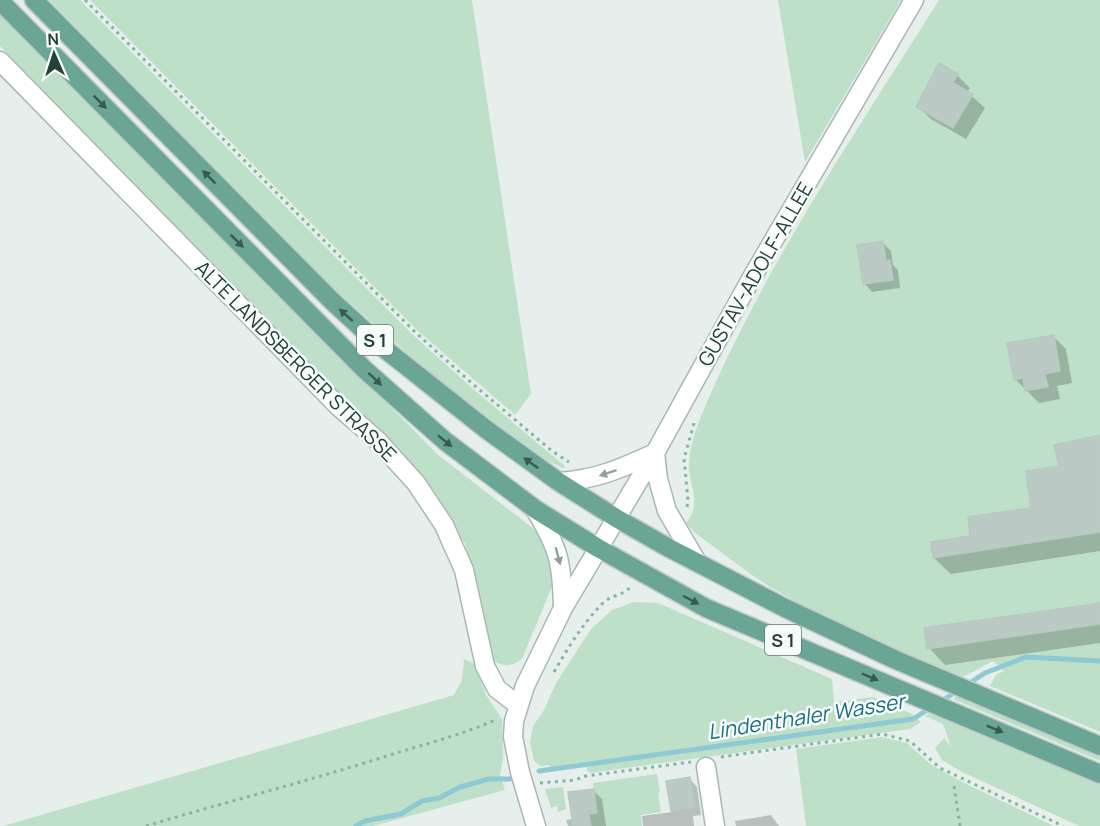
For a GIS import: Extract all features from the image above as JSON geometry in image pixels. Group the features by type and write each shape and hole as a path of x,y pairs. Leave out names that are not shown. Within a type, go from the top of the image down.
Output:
{"main road":[{"name":"S 1","path":"34,0 332,301 381,346 428,385 559,482 616,518 785,608 896,660 1100,746"},
{"name":"S 1","path":"0,1 364,369 445,441 535,509 598,548 706,608 1100,774"}],"street":[{"name":"GUSTAV-ADOLF-ALLEE","path":"536,826 522,779 513,736 518,705 538,658 563,608 655,453 751,279 914,0"},
{"name":"ALTE LANDSBERGER STRASSE","path":"0,61 338,406 377,440 416,483 444,525 464,570 485,666 497,689 518,705"},
{"path":"559,482 608,474 655,453 658,479 667,511 697,562"},
{"path":"535,509 549,533 560,560 563,608"},
{"path":"698,764 716,826"}],"path":[{"path":"86,0 416,333 552,451 594,478"},
{"path":"550,677 579,629 606,600"},
{"path":"146,826 324,776 468,730 495,720 518,705"},
{"path":"735,755 882,734 910,741 940,768 1063,826"},
{"path":"522,779 575,780 586,776 698,764"},
{"path":"954,786 960,826"}],"green space":[{"path":"49,0 80,0 413,335 565,466 563,468 539,457 429,372 338,293"},
{"path":"90,0 472,0 531,394 515,415 418,331"},
{"path":"778,0 901,0 805,162"},
{"path":"939,0 1100,0 1100,732 990,686 996,675 1004,671 993,661 963,677 822,616 756,577 695,533 686,523 691,516 694,502 689,467 693,440 726,360 812,202"},
{"path":"0,13 437,454 535,530 547,543 552,556 553,584 522,659 509,665 495,662 487,641 465,543 340,397 0,46"},
{"path":"634,602 658,603 832,679 834,702 873,697 912,714 921,722 910,729 589,773 587,762 541,766 534,761 530,742 533,726 544,710 556,683 591,629 612,610"},
{"path":"464,659 475,664 486,695 502,719 503,759 500,775 505,790 373,826 3,826 454,695 462,680"},
{"path":"958,696 1100,756 1100,761 953,699"},
{"path":"932,712 1100,785 1100,826 1079,826 962,772 942,760 935,748 944,738 951,747 943,724 925,716"},
{"path":"882,737 907,743 929,763 958,780 1054,826 806,826 796,749"},
{"path":"657,774 661,812 641,815 642,826 591,826 589,814 597,813 593,783"},
{"path":"563,787 566,809 558,812 557,806 551,808 545,789"}],"building":[{"path":"939,63 958,74 953,83 973,94 953,128 916,107"},
{"path":"883,241 886,261 890,260 893,280 863,284 857,245"},
{"path":"1054,335 1060,371 1045,374 1048,387 1025,391 1023,378 1014,380 1007,343"},
{"path":"1100,435 1100,532 933,558 931,542 970,536 968,517 1031,508 1026,471 1059,466 1054,445"},
{"path":"1100,603 1100,624 927,649 924,628"},
{"path":"690,777 695,807 671,811 666,781"},
{"path":"594,789 597,813 589,814 591,826 573,826 568,792"}],"waterway":[{"name":"Lindenthaler Wasser","path":"965,686 985,673 1026,657 1100,661"},
{"name":"Lindenthaler Wasser","path":"940,702 957,691"},
{"name":"Lindenthaler Wasser","path":"539,771 913,719 932,707"},
{"name":"Lindenthaler Wasser","path":"356,826 365,821 401,814 422,801 439,798 460,787 489,779 510,779"}]}
